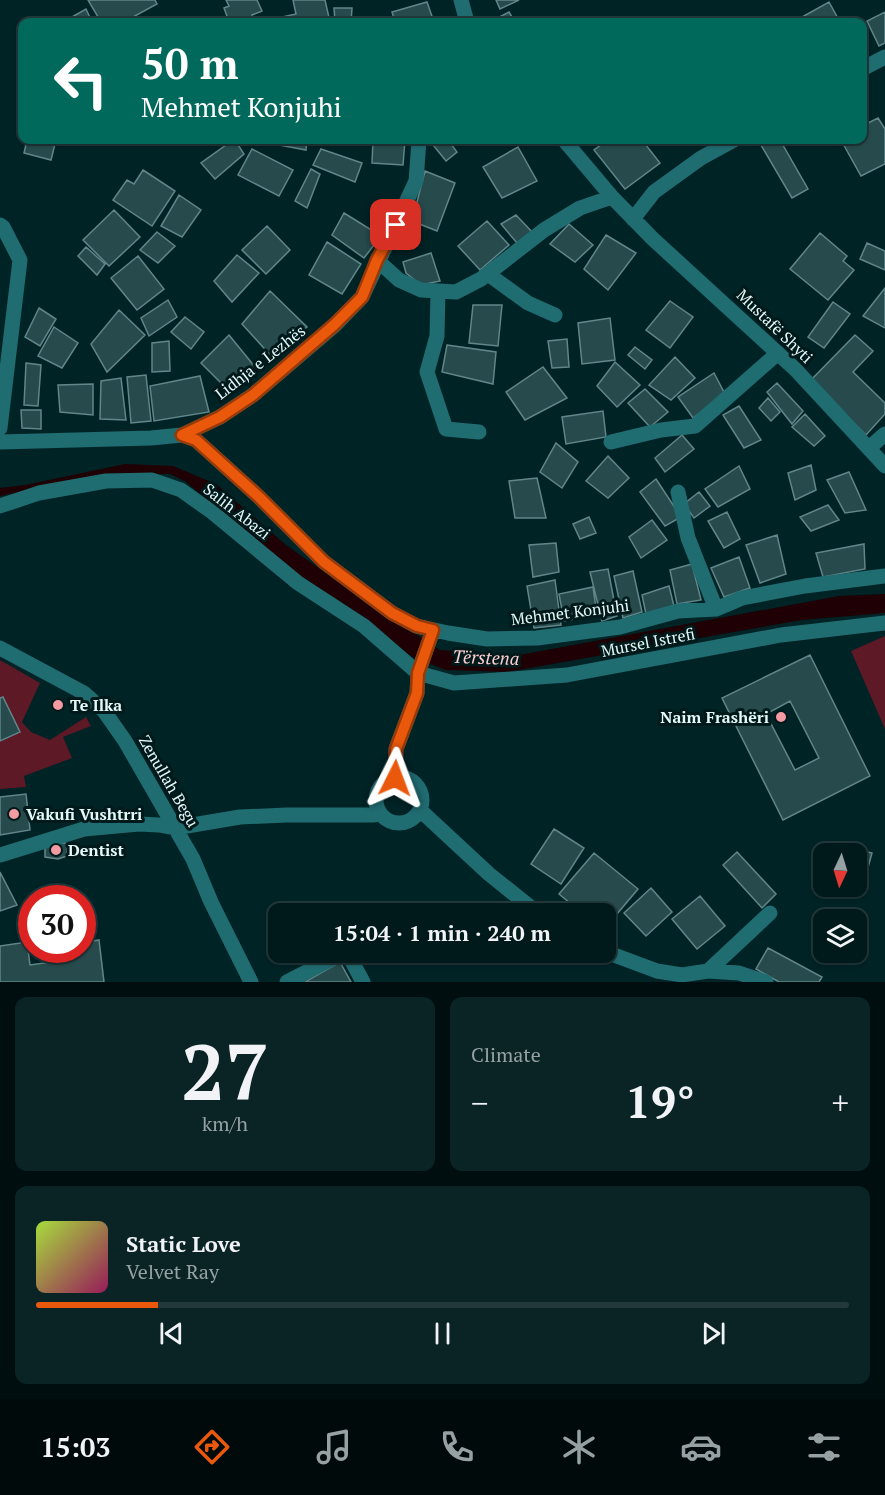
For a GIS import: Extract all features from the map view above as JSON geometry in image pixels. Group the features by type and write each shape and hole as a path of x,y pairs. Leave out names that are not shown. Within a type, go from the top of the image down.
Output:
{"street":[{"path":"461,0 466,18"},
{"path":"867,66 885,57"},
{"name":"Lidhja e Lezhës","path":"0,442 151,438 182,435 220,417 253,395 334,325 362,297 377,260 416,181 419,144"},
{"name":"Mustafë Shyti","path":"567,144 633,219 778,353 885,465"},
{"path":"633,219 654,192 701,158 727,144"},
{"path":"377,260 399,280 421,290 456,292 481,279 544,230 580,208 612,197"},
{"path":"0,225 20,260 0,428"},
{"path":"488,274 528,303 555,315"},
{"path":"438,291 437,336 427,372 446,429 479,432"},
{"path":"611,442 661,430 694,426 778,353"},
{"path":"869,448 885,434"},
{"name":"Mehmet Konjuhi","path":"182,435 196,440 259,497 324,562 392,613 417,626 433,630 487,639 537,638 620,627 678,611 716,609 742,598 806,586 885,576"},
{"name":"Salih Abazi","path":"0,506 39,493 106,482 152,480 181,490 212,512 298,583 364,626 418,673"},
{"path":"678,492 688,538 716,609"},
{"name":"Mursel Istrefi","path":"418,673 454,683 567,675 781,635 885,623"},
{"path":"395,778 396,749 417,693 418,673 433,630"},
{"name":"Zenullah Begu","path":"0,648 84,693 104,711 125,741 193,859 211,902 251,982"},
{"path":"395,778 404,778 417,786 422,800 420,810 412,820 397,824 390,822 379,812 376,804 378,790 383,784 395,778"},
{"path":"420,810 489,874 525,903"},
{"path":"0,855 84,829 139,824 175,828 240,817 374,815 379,812"},
{"path":"708,971 770,913"},
{"path":"616,956 680,979 708,971 739,973 766,982"},
{"path":"287,982 324,963"},
{"path":"352,963 363,982"}],"shaded area":[{"path":"885,636 885,729 851,651"},
{"path":"0,660 40,683 22,722 31,732 50,740 86,717 91,726 63,737 72,758 24,776 26,787 0,789"}],"water":[{"name":"Tërstena","path":"125,464 173,466 216,484 286,545 440,650 519,655 839,596 885,594 885,613 802,620 507,672 446,670 412,657 372,625 296,576 185,481 170,474 105,474 0,496 0,488"}],"building":[{"path":"88,0 155,0 157,4 131,18 99,18"},
{"path":"226,0 257,0 262,11 252,15 253,18 228,18 224,8 229,6"},
{"path":"293,0 325,0 329,18 282,18 296,14"},
{"path":"496,0 519,0 500,9"},
{"path":"427,2 433,18 394,18 392,12"},
{"path":"829,2 838,18 800,18"},
{"path":"334,8 352,8 351,18 335,18"},
{"path":"86,9 90,18 72,18"},
{"path":"509,12 513,18 498,18"},
{"path":"885,12 885,43 879,46 867,21"},
{"path":"878,118 885,129 885,164 861,176 843,144 867,144 867,124"},
{"path":"26,144 55,144 51,160 24,153"},
{"path":"227,144 238,144 244,154 215,179 201,163"},
{"path":"274,144 307,144 306,150"},
{"path":"373,144 405,144 403,165 372,163"},
{"path":"432,144 451,144 457,152 446,161"},
{"path":"602,144 645,144 660,163 625,189 594,150"},
{"path":"760,144 782,144 808,189 792,198"},
{"path":"518,147 537,181 502,198 483,167"},
{"path":"252,149 293,170 279,196 238,175"},
{"path":"321,149 362,163 355,182 313,165"},
{"path":"311,169 320,174 307,208 295,201"},
{"path":"143,170 175,191 152,226 113,200 127,180 134,184"},
{"path":"425,171 455,183 437,231 412,221"},
{"path":"179,195 201,210 182,237 161,226"},
{"path":"114,210 140,237 109,266 83,240"},
{"path":"344,213 381,236 364,258 332,235"},
{"path":"516,215 532,232 517,243 501,224"},
{"path":"487,221 509,245 480,270 458,246"},
{"path":"569,224 593,245 575,262 550,244"},
{"path":"267,226 290,250 266,274 242,250"},
{"path":"157,232 175,246 158,263 140,250"},
{"path":"820,233 847,256 843,261 854,270 828,300 790,269"},
{"path":"606,235 636,253 608,290 584,269"},
{"path":"327,242 361,264 342,294 309,275"},
{"path":"867,243 885,251 885,270 860,259"},
{"path":"86,247 105,264 97,275 78,256"},
{"path":"431,253 440,281 421,285 406,273 403,262"},
{"path":"237,255 259,273 232,302 214,281"},
{"path":"138,256 164,289 137,310 111,278"},
{"path":"885,288 885,328 863,316"},
{"path":"270,291 307,327 271,356 242,324"},
{"path":"168,300 177,317 149,336 141,318"},
{"path":"670,301 693,317 670,348 646,330"},
{"path":"833,302 850,314 824,348 808,337"},
{"path":"473,305 502,305 498,346 469,343"},
{"path":"39,308 56,319 40,346 25,337"},
{"path":"119,310 145,335 107,372 91,344"},
{"path":"185,317 204,332 191,349 171,332"},
{"path":"610,318 615,360 582,364 578,323"},
{"path":"54,327 78,343 62,368 38,356"},
{"path":"229,335 255,367 231,393 201,363"},
{"path":"855,335 873,351 853,372 885,403 885,414 866,435 810,381"},
{"path":"567,339 569,367 552,368 548,341"},
{"path":"169,341 170,371 152,372 152,343"},
{"path":"447,345 496,352 493,384 442,372"},
{"path":"635,347 652,360 645,369 628,355"},
{"path":"675,357 695,378 671,400 649,385"},
{"path":"615,362 640,385 617,407 597,386"},
{"path":"26,363 41,365 38,406 24,405"},
{"path":"543,367 567,398 525,420 506,392"},
{"path":"714,373 725,394 693,418 678,397"},
{"path":"146,375 151,421 131,423 127,377"},
{"path":"200,376 209,412 154,421 150,386"},
{"path":"121,378 126,420 100,419 101,381"},
{"path":"777,383 803,411 792,424 767,392"},
{"path":"93,384 93,415 60,412 58,385"},
{"path":"645,389 668,412 650,427 628,403"},
{"path":"768,398 780,412 771,421 759,408"},
{"path":"739,406 761,440 744,448 723,415"},
{"path":"21,410 41,410 41,429 22,428"},
{"path":"603,411 606,437 566,444 562,417"},
{"path":"805,414 825,436 814,446 792,427"},
{"path":"682,435 694,449 665,472 655,458"},
{"path":"556,443 578,462 562,488 540,472"},
{"path":"608,456 629,478 608,498 586,481"},
{"path":"811,465 816,490 795,500 788,473"},
{"path":"739,466 750,489 718,507 705,489"},
{"path":"849,472 866,510 845,513 827,480"},
{"path":"537,478 546,518 515,518 509,481"},
{"path":"656,479 681,517 665,526 640,492"},
{"path":"699,492 710,506 694,518 684,504"},
{"path":"828,505 839,520 811,531 800,517"},
{"path":"727,512 740,539 724,548 708,521"},
{"path":"589,517 596,533 580,539 573,524"},
{"path":"652,520 667,540 641,558 629,537"},
{"path":"777,535 786,574 760,583 746,545"},
{"path":"556,543 559,572 533,577 529,545"},
{"path":"864,544 865,569 823,577 816,553"},
{"path":"739,557 750,588 724,597 711,568"},
{"path":"692,564 701,600 677,604 670,570"},
{"path":"608,569 617,616 602,621 590,572"},
{"path":"633,571 642,612 623,618 614,576"},
{"path":"555,580 561,625 534,628 527,586"},
{"path":"669,586 674,606 646,614 642,595"},
{"path":"593,587 597,615 564,621 559,594"},
{"path":"810,655 870,776 783,820 722,698","holes":["790,701 819,758 795,770 766,714"]},
{"path":"3,697 20,732 0,741 0,698"},
{"name":"Vakufi Vushtrri","path":"26,794 30,830 0,835 0,797"},
{"path":"554,829 584,848 561,884 531,864"},
{"name":"Dentist","path":"67,843 67,856 58,859 45,857 45,844"},
{"path":"737,852 776,894 762,908 723,865"},
{"path":"867,852 872,853 867,871"},
{"path":"594,853 638,889 616,915 616,903 570,903 559,894"},
{"path":"0,872 17,905 0,911"},
{"path":"651,888 672,912 646,936 624,913"},
{"path":"700,896 725,926 697,949 672,919"},
{"path":"99,940 104,982 0,982 0,946 18,943 18,963 30,963 30,965 96,963 96,941"},
{"path":"768,948 822,977 819,982 779,982 756,969"},
{"path":"341,963 351,982 305,982"}],"place":[{"name":"Te Ilka","path":"58,705"},
{"name":"Naim Frashëri","path":"781,717"},
{"name":"Vakufi Vushtrri","path":"14,814"},
{"name":"Dentist","path":"56,850"}],"route":[{"path":"395,778 396,749 417,693 418,673 433,630 417,626 392,613 324,562 259,497 196,440 182,435 220,417 253,395 334,325 362,297 377,260 396,225"}]}
